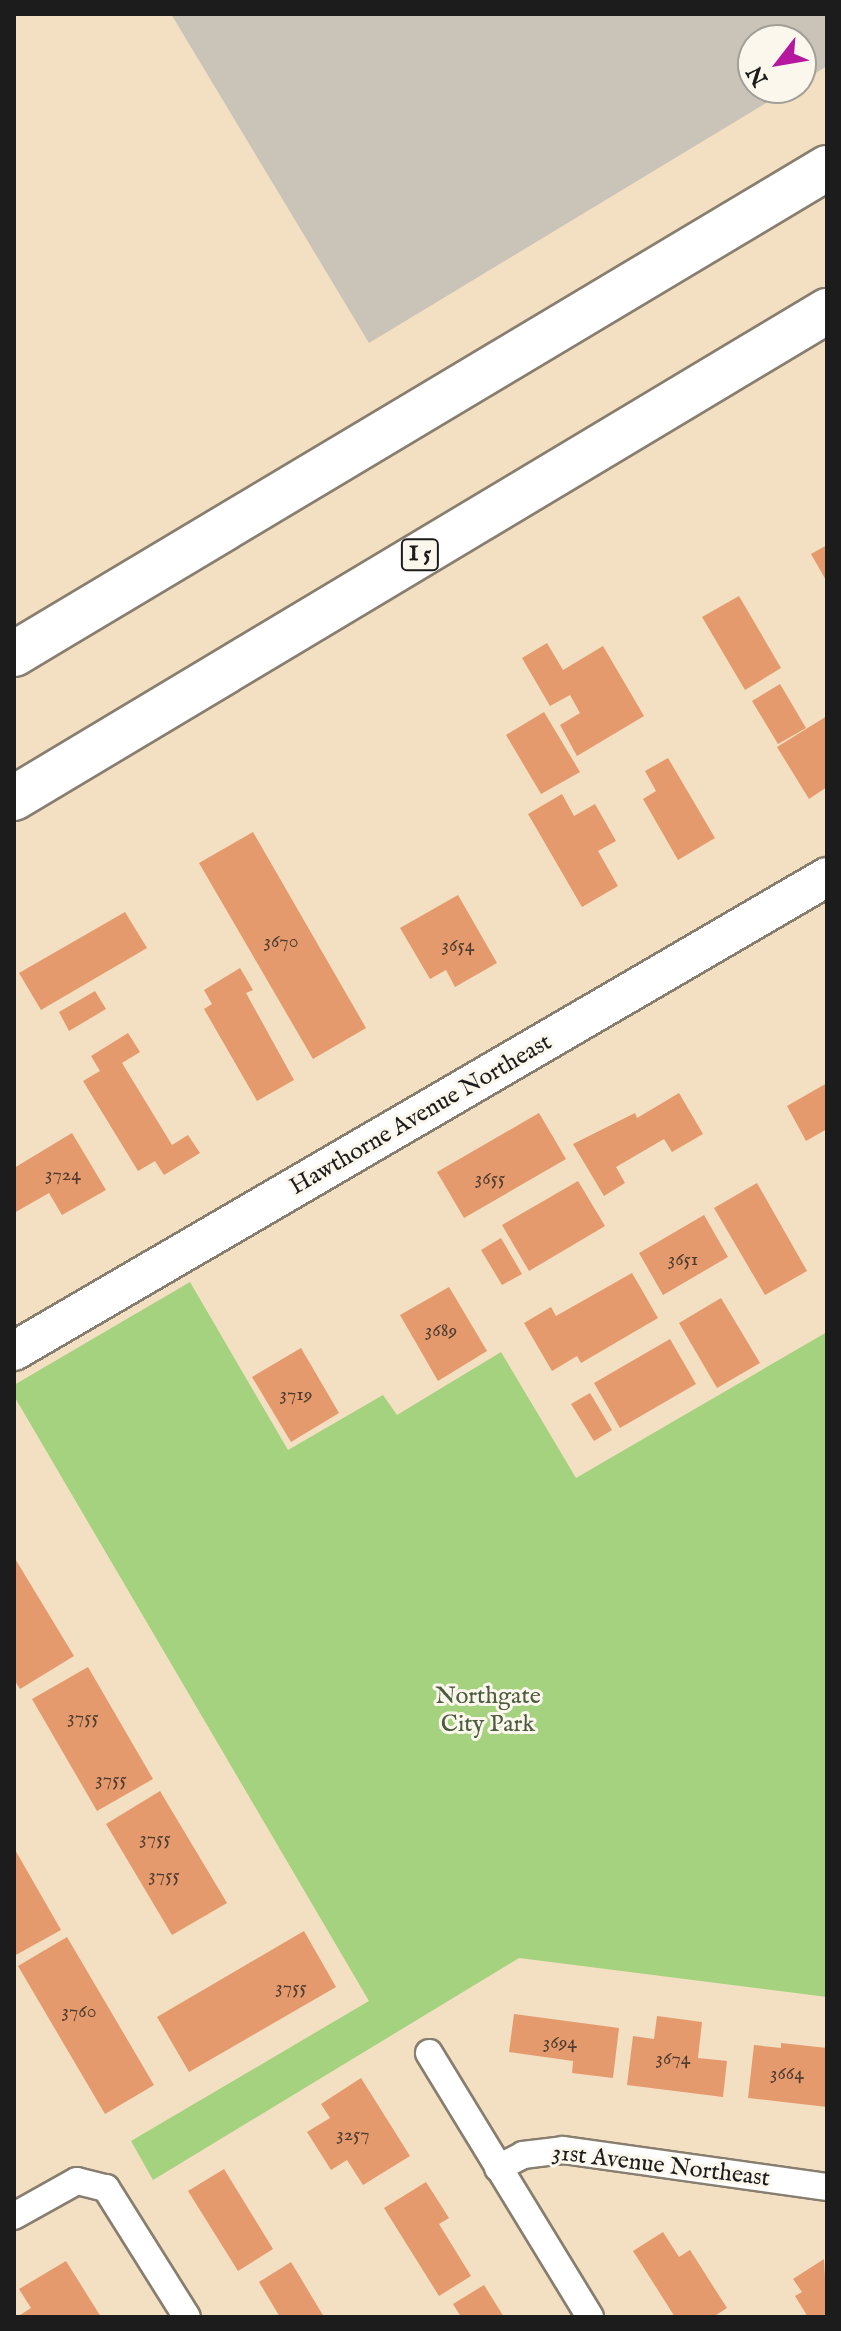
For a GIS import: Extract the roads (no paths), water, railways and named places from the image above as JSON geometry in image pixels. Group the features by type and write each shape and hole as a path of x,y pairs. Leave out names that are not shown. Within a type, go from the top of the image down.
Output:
{"highway":[{"path":"14,654 827,168"},
{"name":"I 5","path":"14,798 827,311"}],"main road":[{"name":"Hawthorne Avenue Northeast","path":"14,1351 827,877"}],"street":[{"path":"429,2053 590,2317"},
{"name":"31st Avenue Northeast","path":"498,2168 523,2155 563,2150 827,2187"},
{"path":"14,2216 77,2181 93,2181 114,2198 187,2317"}],"park label":[{"name":"Northgate City Park","path":"488,1711"}]}
